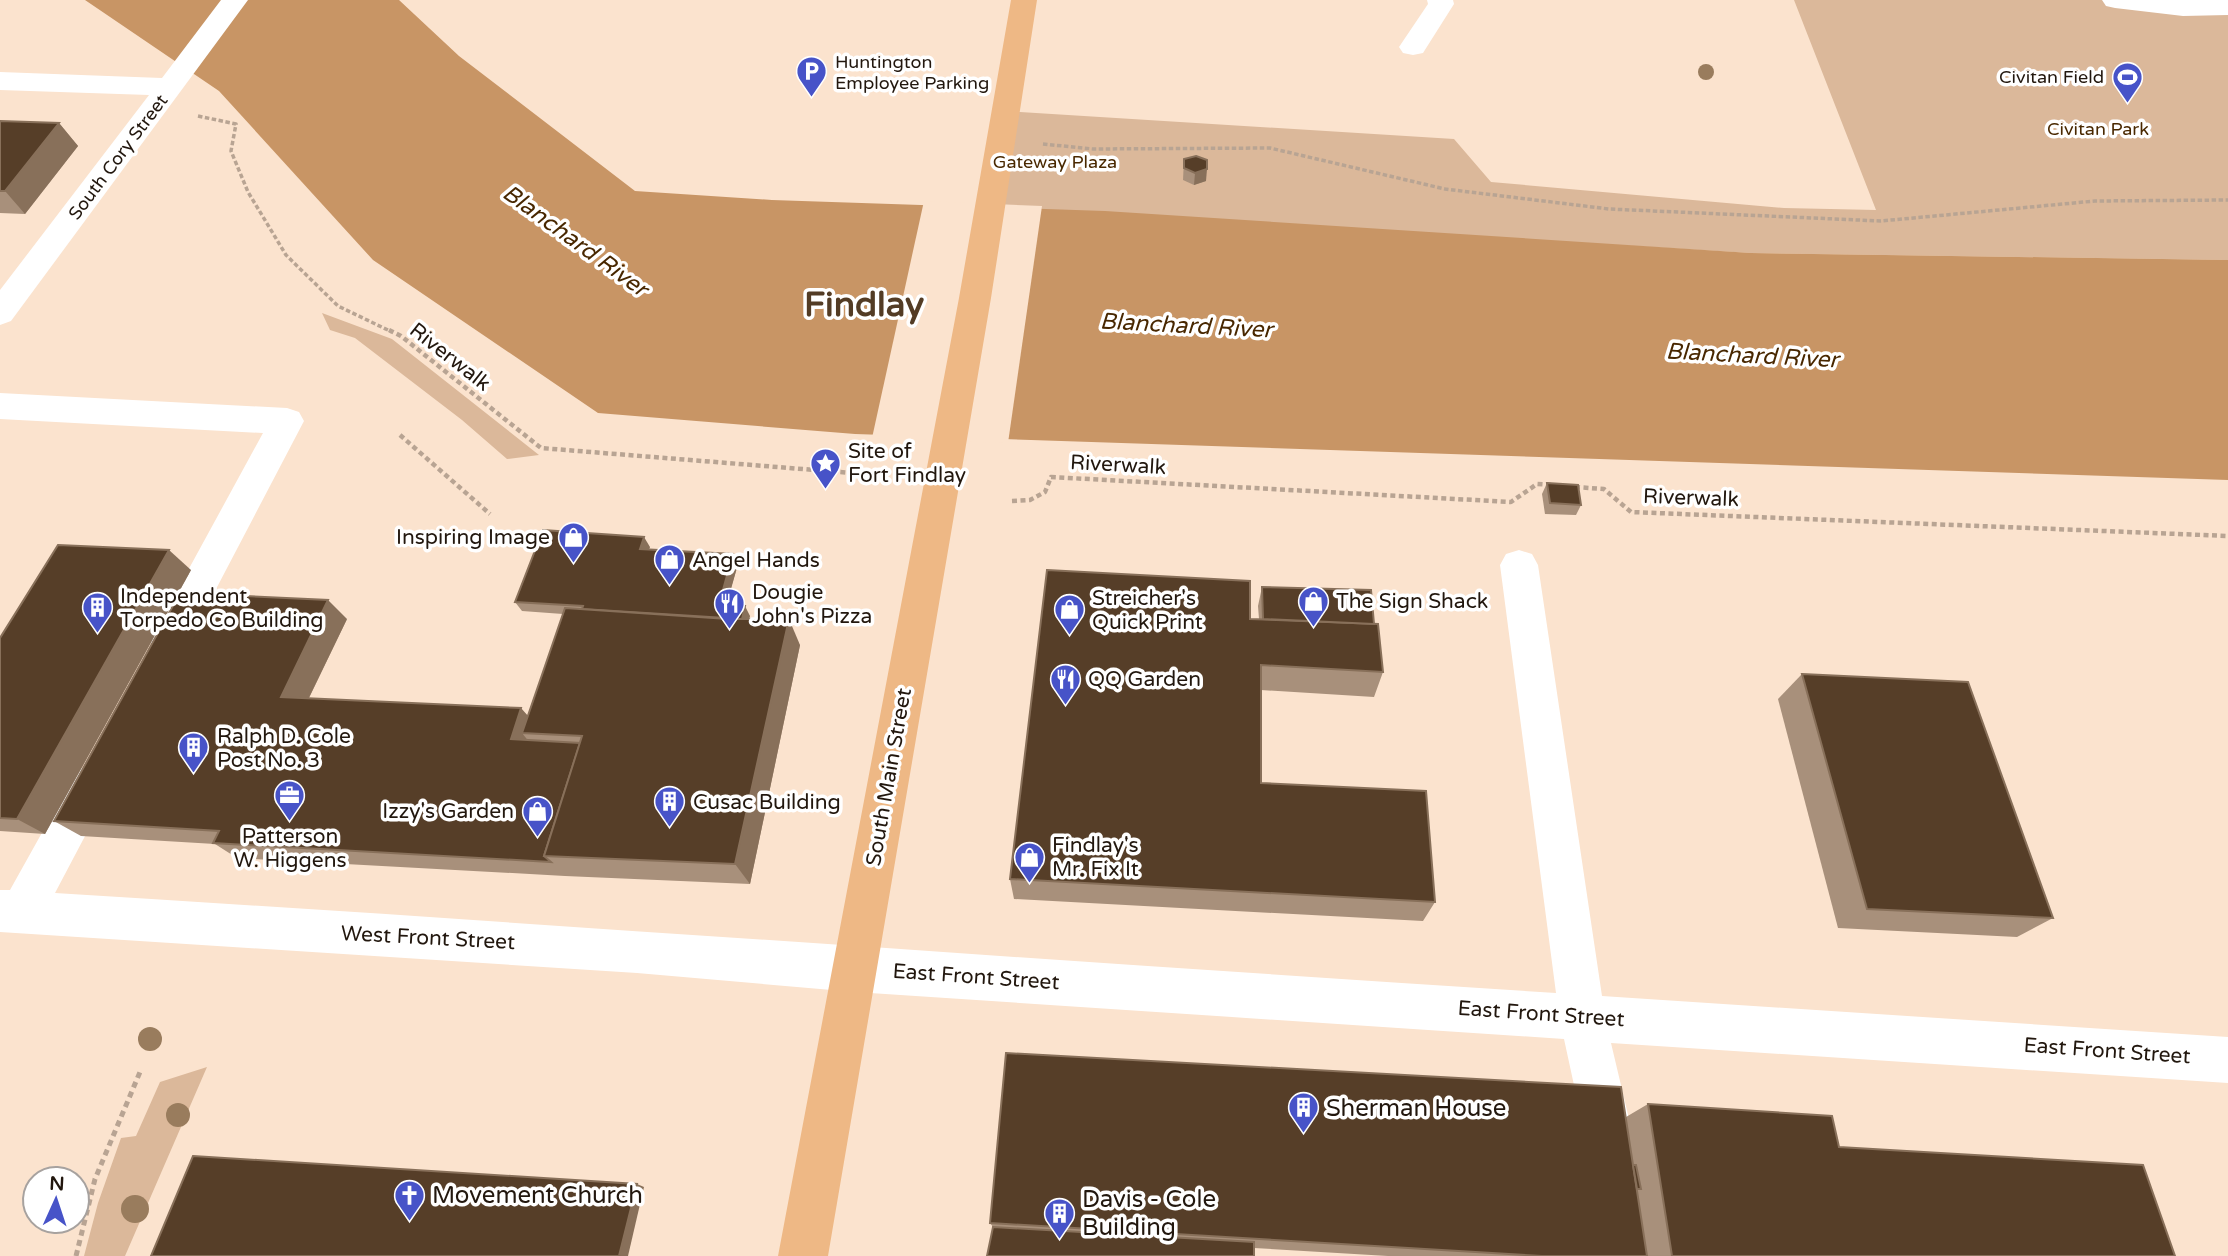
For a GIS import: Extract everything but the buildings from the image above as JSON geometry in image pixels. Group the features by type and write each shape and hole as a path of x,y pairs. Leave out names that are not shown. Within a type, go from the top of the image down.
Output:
{"highway":[{"name":"South Main Street","path":"803,1256 975,298 1024,0"}],"street":[{"name":"South Cory Street","path":"0,313 235,0"},
{"path":"1413,47 1441,4 1440,0"},
{"path":"2115,0 2183,8 2227,7 2228,3"},
{"path":"0,81 162,98"},
{"path":"0,269 33,270"},
{"path":"0,406 287,421 150,676"},
{"path":"1519,565 1582,1017 1617,1178"},
{"path":"11,912 110,748"},
{"name":"West Front Street","path":"11,912 637,951 855,970"},
{"name":"East Front Street","path":"855,970 2228,1060"}],"path":[{"name":"Riverwalk","path":"162,98 236,124 231,151 248,192 286,255 338,306 401,336 541,448 864,474"},
{"path":"999,141 1094,149 1270,148 1445,189 1623,209 1881,221 2095,201 2227,201"},
{"path":"1187,148 1188,159"},
{"path":"400,435 490,514"},
{"name":"Riverwalk","path":"1012,501 1030,500 1045,492 1051,477 1511,502 1537,484 1604,489 1631,512 2228,536"},
{"path":"76,1256 95,1179 140,1072"}],"green space":[{"path":"1794,0 2115,0 2228,3 2228,260 1751,253 1001,208 1005,111 1454,139 1491,182 1784,208 1876,210"},
{"path":"322,313 392,339 539,455 507,459 462,420 355,338 330,330"},
{"path":"207,1067 125,1256 84,1256 98,1203 121,1138 136,1136 160,1082"}],"water":[{"name":"Blanchard River","path":"85,0 399,0 459,56 635,191 772,200 1105,211 1751,253 2228,260 2228,480 855,434 598,413 373,260 219,91"}],"pier":[{"path":"924,201 1042,206 1008,443 872,438"}],"place":[{"name":"Huntington Employee Parking","path":"812,99"},
{"name":"Civitan Field","path":"2127,104"},
{"name":"Site of Fort Findlay","path":"825,490"},
{"name":"Inspiring Image","path":"573,564"},
{"name":"Angel Hands","path":"669,587"},
{"name":"The Sign Shack","path":"1313,628"},
{"name":"Dougie John's Pizza","path":"729,631"},
{"name":"Independent Torpedo Co Building","path":"97,635"},
{"name":"Streicher's Quick Print","path":"1069,637"},
{"name":"QQ Garden","path":"1065,706"},
{"name":"Ralph D. Cole Post No. 3","path":"194,775"},
{"name":"Patterson W. Higgens","path":"290,823"},
{"name":"Cusac Building","path":"670,829"},
{"name":"Izzy's Garden","path":"537,838"},
{"name":"Findlay's Mr. Fix It","path":"1029,884"},
{"name":"Sherman House","path":"1303,1135"},
{"name":"Movement Church","path":"409,1222"},
{"name":"Davis - Cole Building","path":"1059,1240"}],"district":[{"name":"Findlay","path":"864,305"}],"park label":[{"name":"Civitan Park","path":"2098,129"},
{"name":"Gateway Plaza","path":"1055,162"}]}
